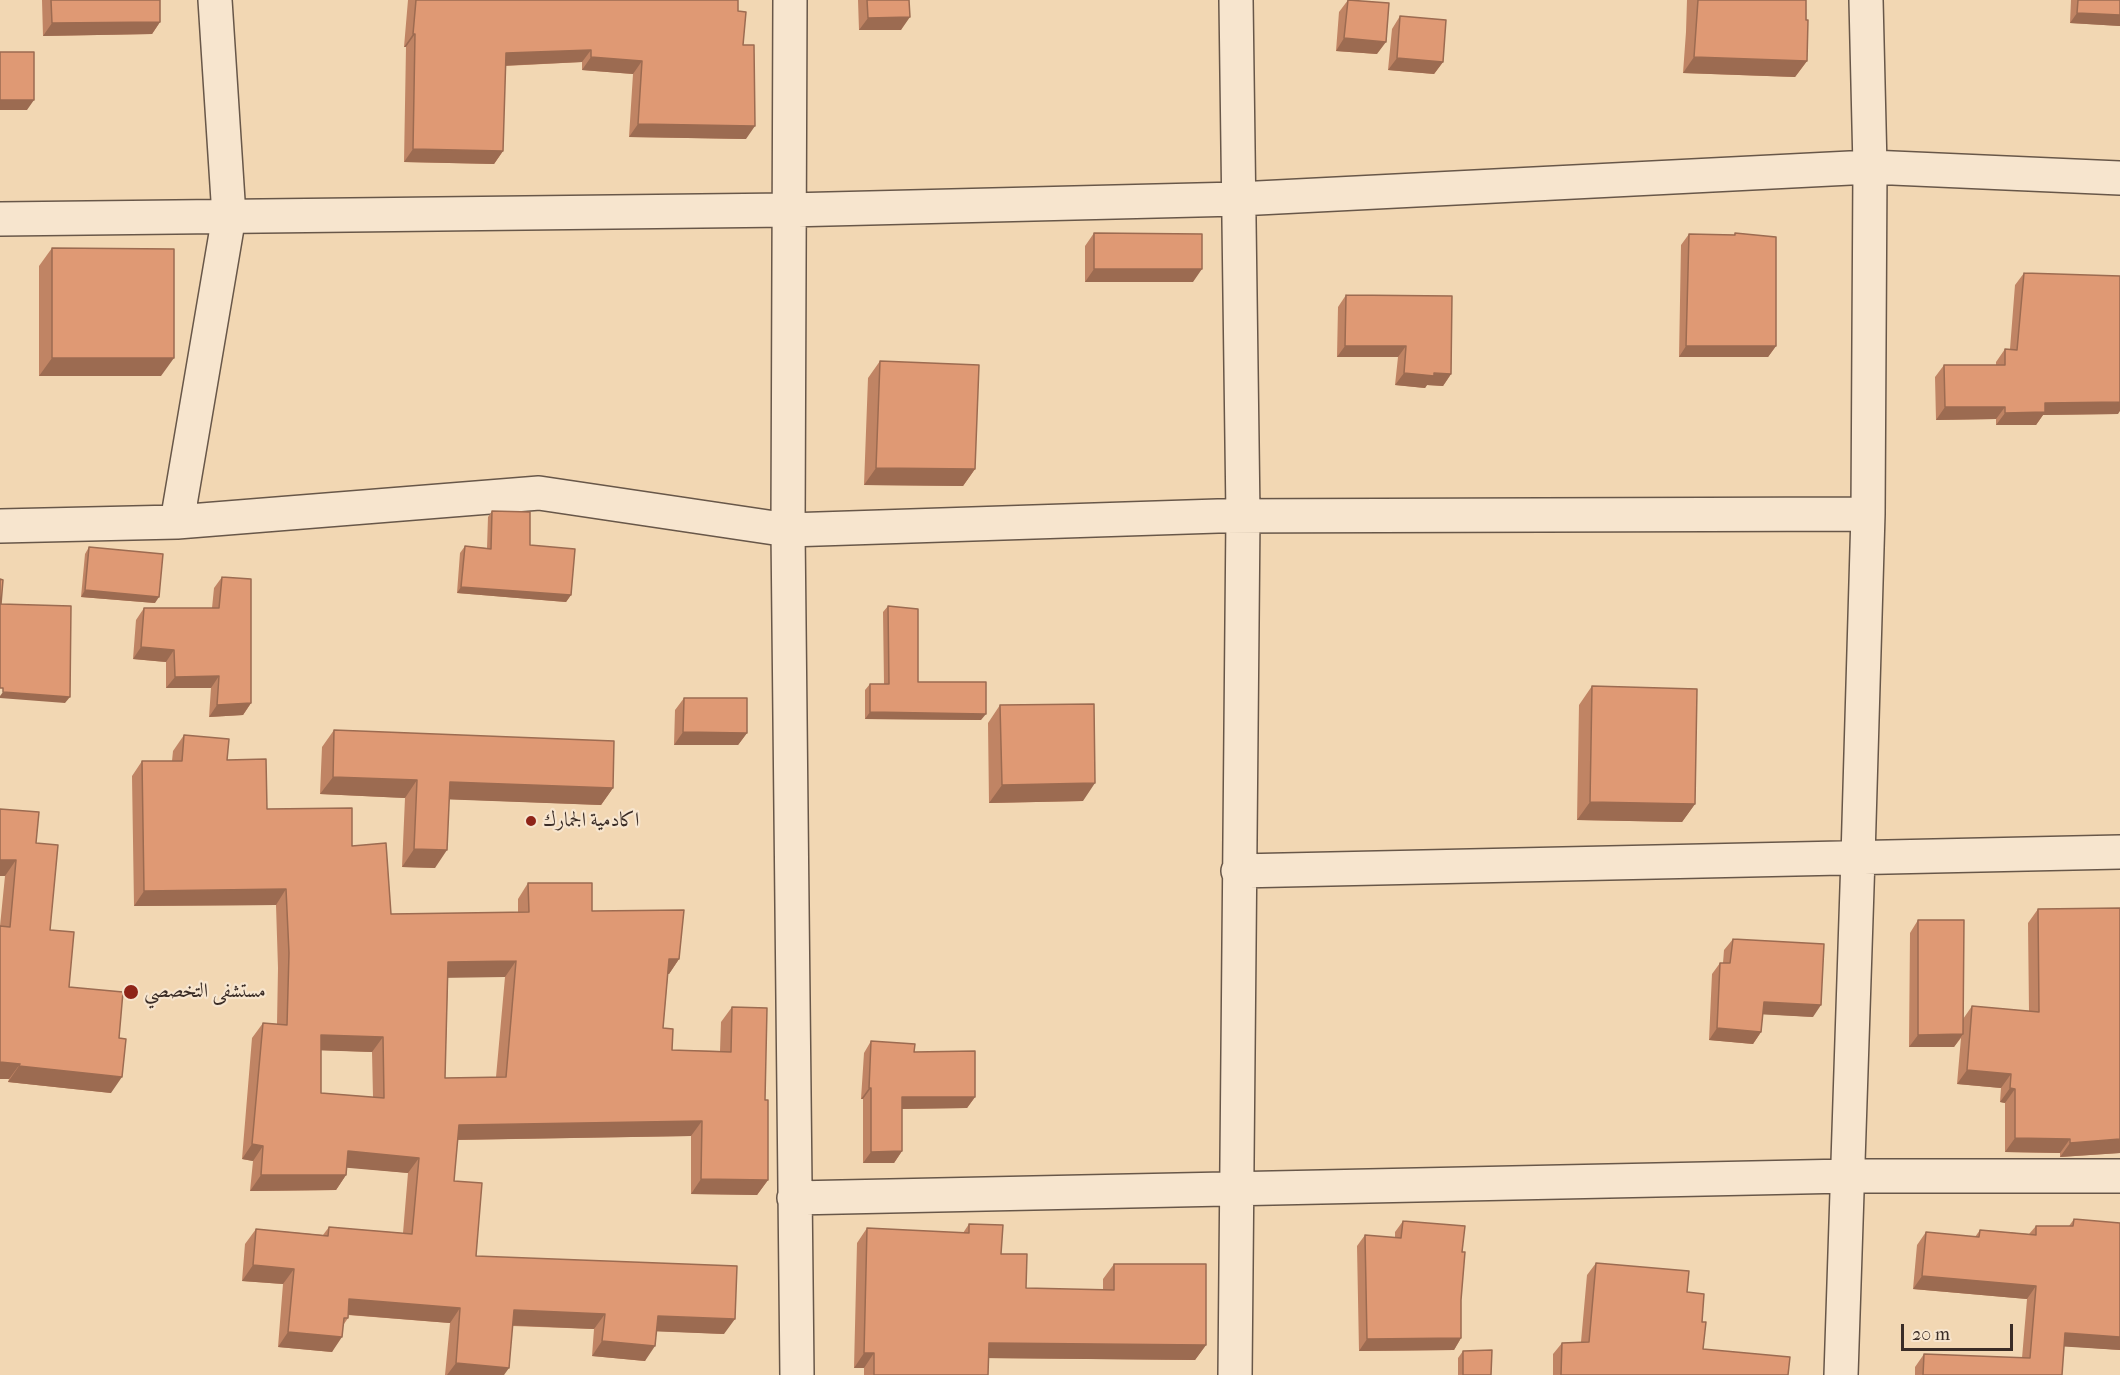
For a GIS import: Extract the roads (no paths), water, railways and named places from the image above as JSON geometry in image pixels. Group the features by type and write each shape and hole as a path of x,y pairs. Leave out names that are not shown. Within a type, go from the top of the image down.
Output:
{"street":[{"path":"177,522 229,216 215,0"},
{"path":"790,0 788,530 797,1375"},
{"path":"1235,1375 1243,515 1236,0"},
{"path":"1840,1375 1868,514 1870,167 1866,0"},
{"path":"0,219 788,210 1238,199 1870,167 2120,178"},
{"path":"0,526 177,522 539,493 788,530 1243,515 1868,514"},
{"path":"1238,871 2120,852"},
{"path":"794,1198 1236,1191 1848,1176 2120,1176"}],"place":[{"name":"اكادمية الجمارك","path":"531,821"},
{"name":"مستشفى التخصصي","path":"131,992"}]}
